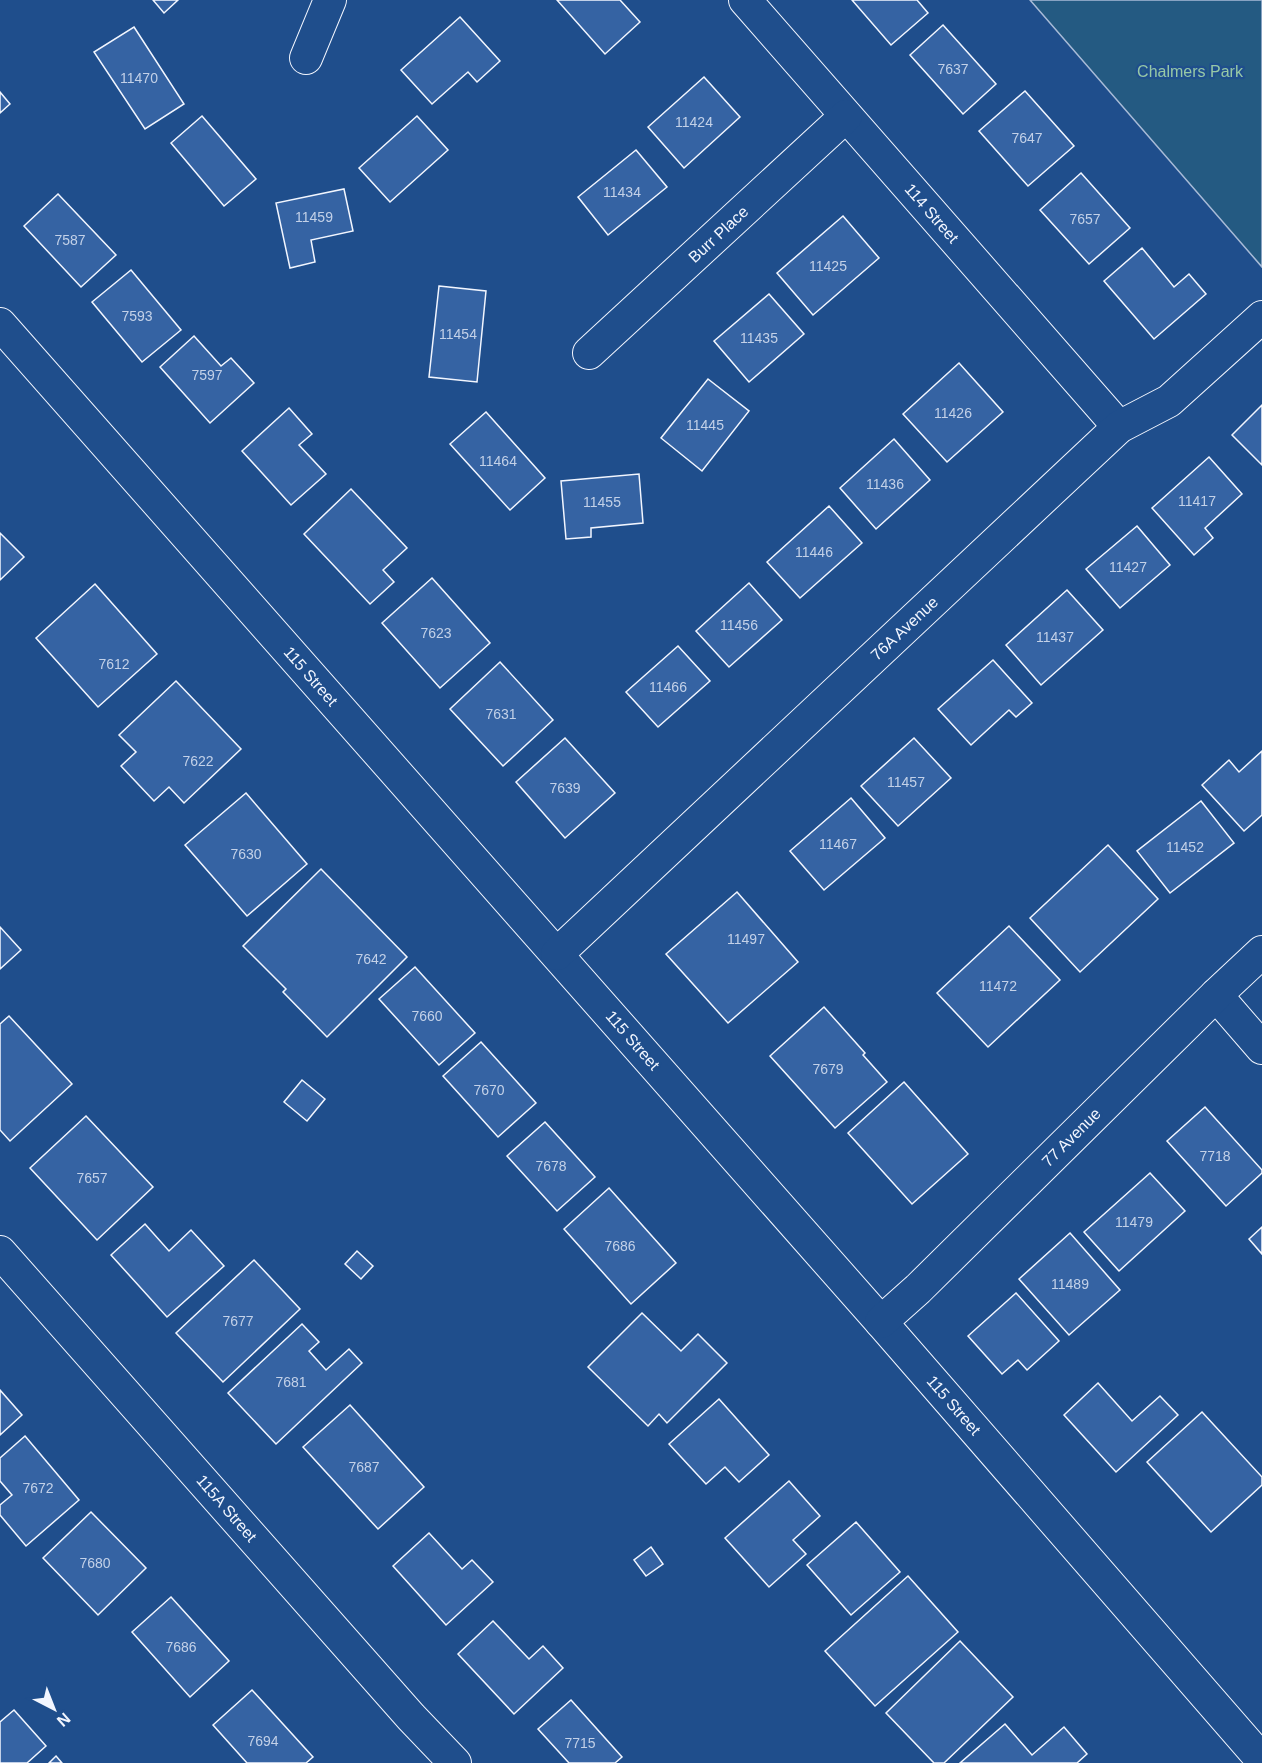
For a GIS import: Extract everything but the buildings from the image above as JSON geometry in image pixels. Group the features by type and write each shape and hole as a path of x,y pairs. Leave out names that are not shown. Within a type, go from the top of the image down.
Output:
{"street":[{"path":"306,58 330,0"},
{"name":"114 Street","path":"745,0 1119,427"},
{"name":"Burr Place","path":"589,353 846,116"},
{"name":"76A Avenue","path":"557,954 1119,427 1169,401 1262,317"},
{"name":"115 Street","path":"0,324 881,1322 1262,1760"},
{"name":"77 Avenue","path":"881,1322 918,1289 1262,952"},
{"path":"1216,995 1262,1048"},
{"name":"115A Street","path":"0,1252 455,1763"}],"green space":[{"name":"Chalmers Park","path":"1030,0 1262,0 1262,267"}]}
